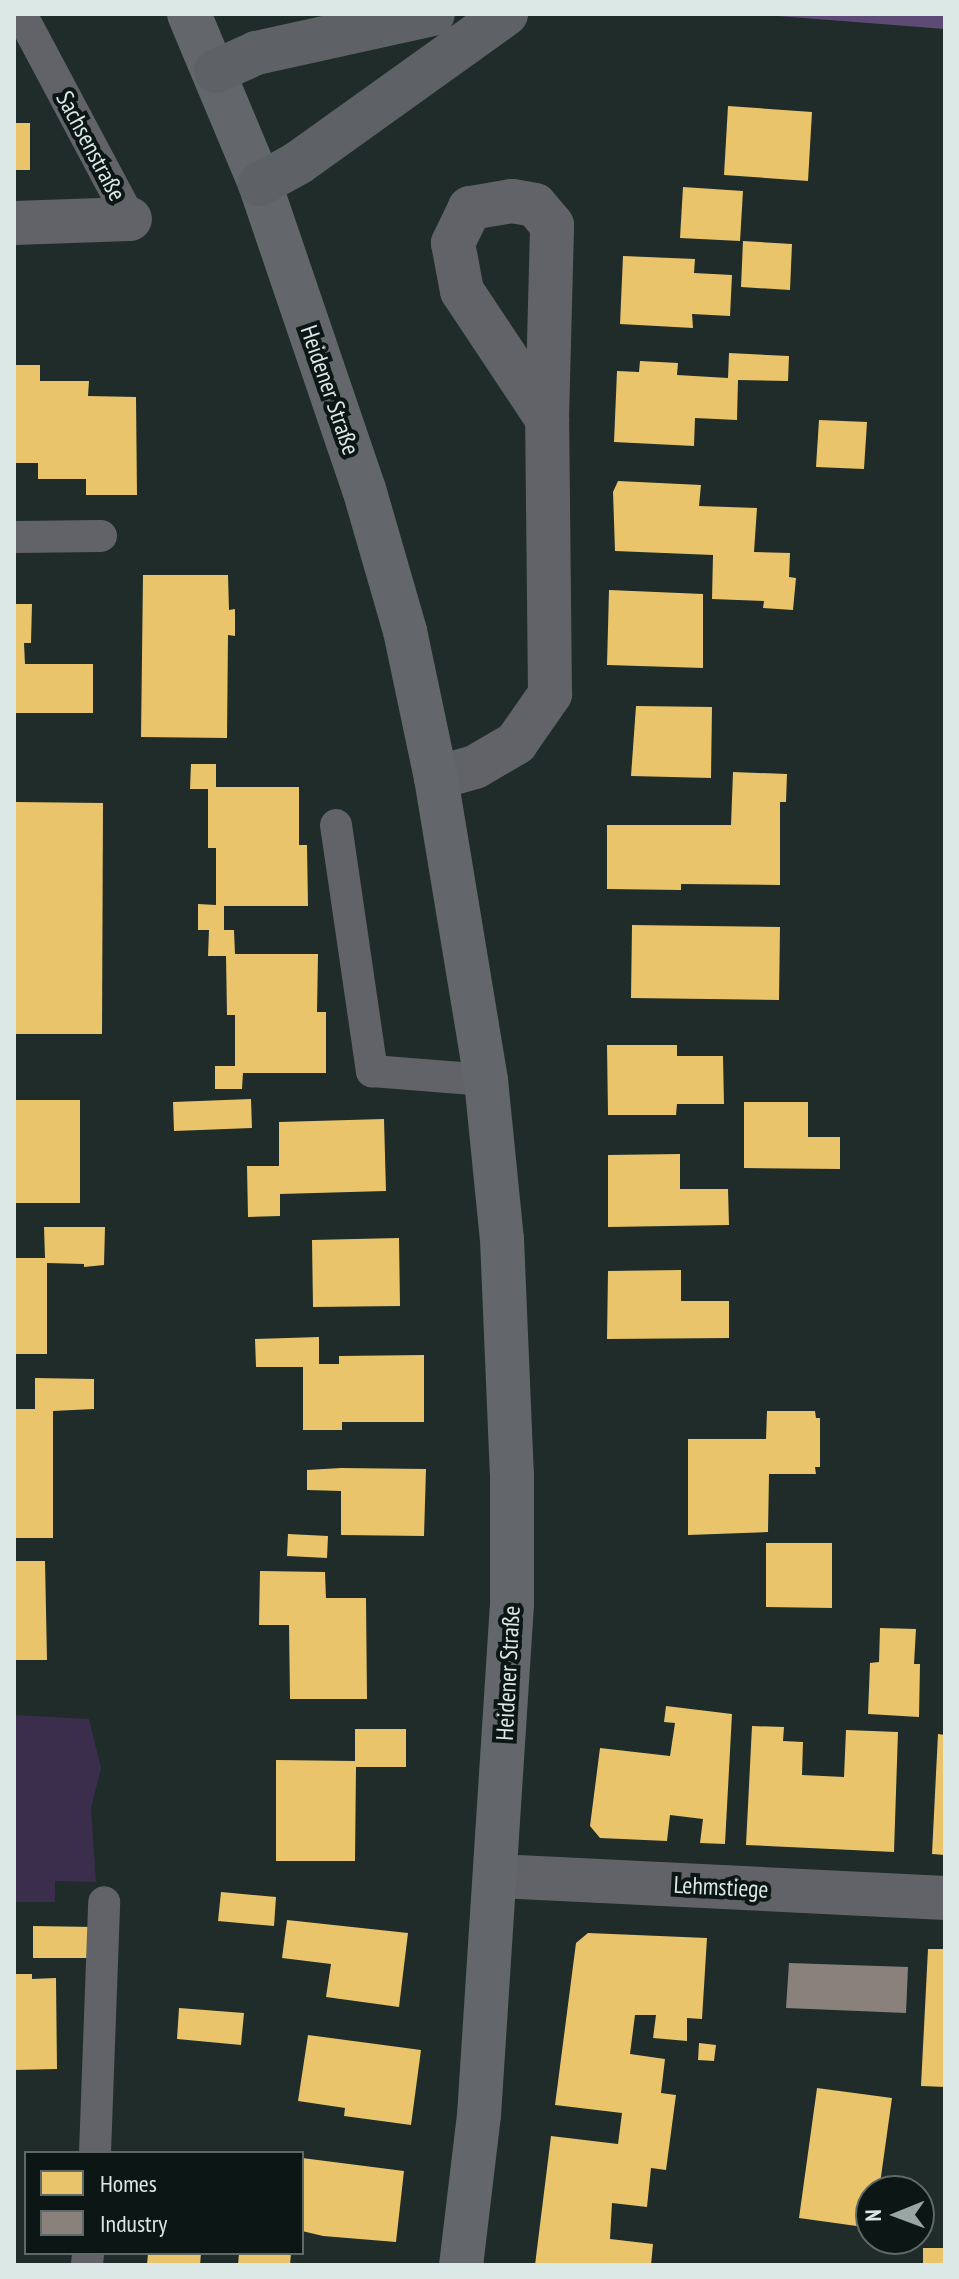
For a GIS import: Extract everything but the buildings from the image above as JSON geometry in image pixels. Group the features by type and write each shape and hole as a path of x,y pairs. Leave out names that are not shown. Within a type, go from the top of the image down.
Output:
{"highway":[{"path":"216,71 256,53 433,14"},
{"path":"260,184 298,163 506,14"}],"main road":[{"name":"Heidener Straße","path":"189,14 216,71 260,184 364,489 405,631 436,778 486,1080 502,1239 512,1473 512,1604 497,1876 479,2115 468,2232 461,2265"}],"street":[{"name":"Sachsenstraße","path":"14,223 130,219"},
{"path":"436,778 475,767 516,743 550,694 547,419"},
{"name":"Lehmstiege","path":"497,1876 945,1898"}],"lane":[{"name":"Sachsenstraße","path":"21,14 130,219"},
{"path":"14,537 101,536"},
{"path":"336,825 372,1071 486,1080"},
{"path":"95,2151 104,1902"}],"shaded area":[{"path":"752,14 945,14 945,29"},
{"path":"14,1715 89,1719 101,1768 91,1808 96,1882 55,1881 55,1902 14,1902"}]}
